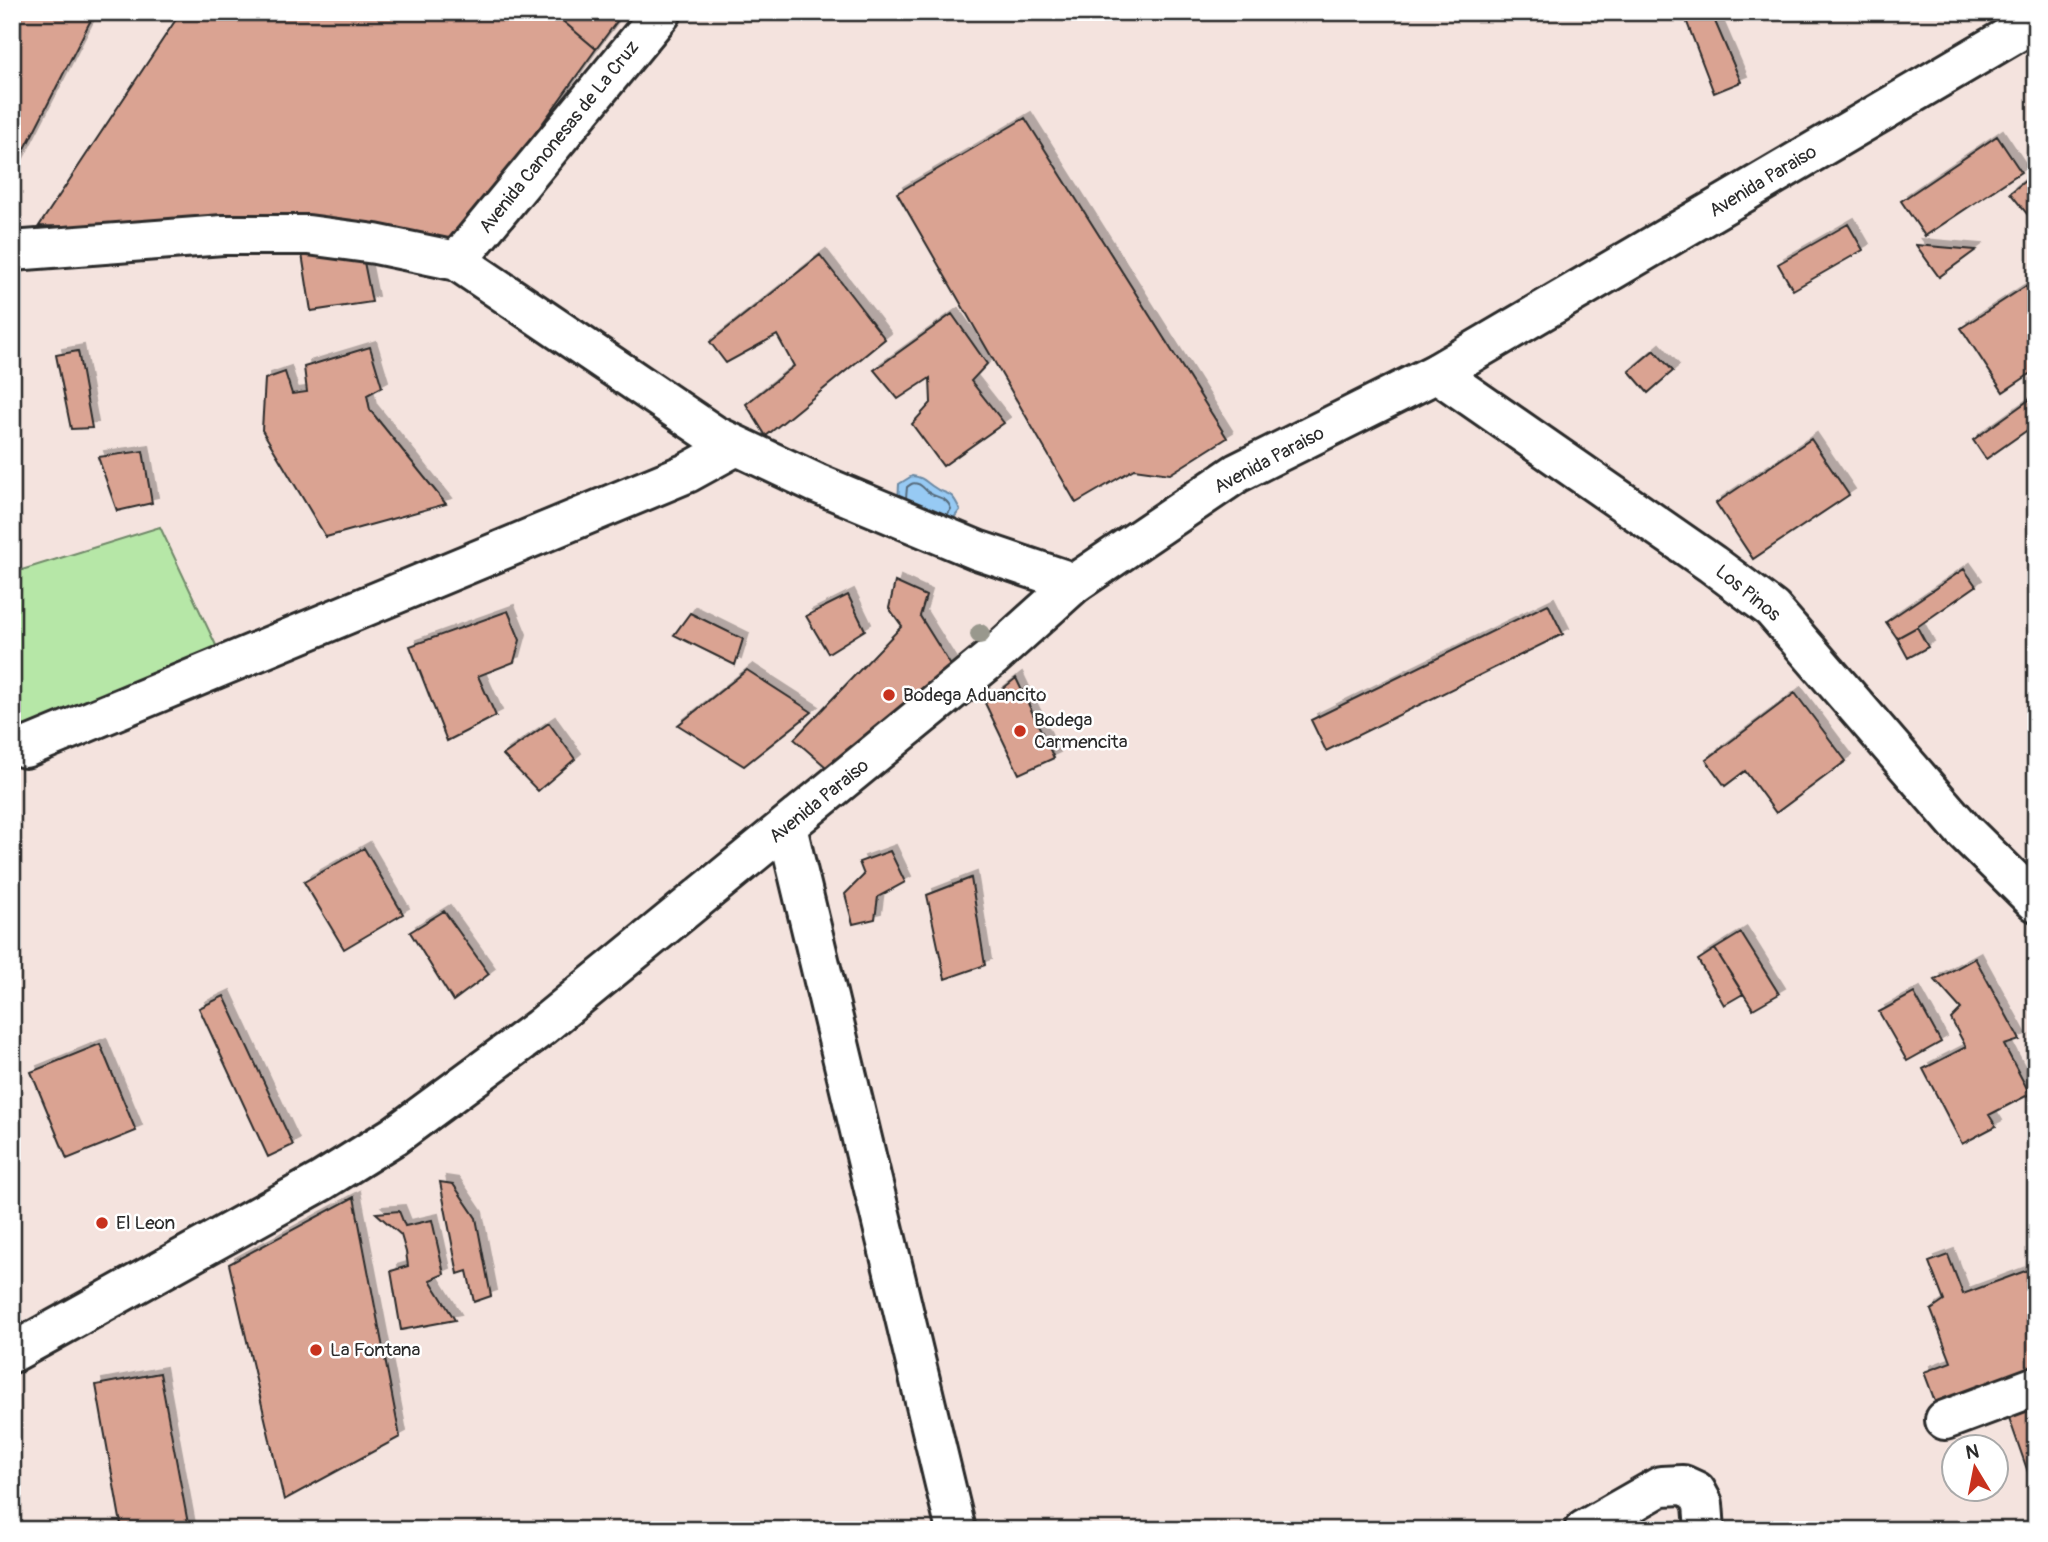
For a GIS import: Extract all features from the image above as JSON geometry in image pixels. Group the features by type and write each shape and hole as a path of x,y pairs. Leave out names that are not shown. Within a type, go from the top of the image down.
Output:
{"street":[{"name":"Avenida Canonesas de La Cruz","path":"457,261 662,12"},
{"name":"Avenida Paraiso","path":"12,1353 322,1181 394,1136 540,1028 994,656 1075,583 1237,473 1437,373 2036,20"},
{"path":"12,251 223,235 308,235 375,244 457,261 714,435 816,483 977,550 1075,583"},
{"name":"Los Pinos","path":"1437,373 1712,564 1772,609 1964,830 2036,902"},
{"path":"25,748 687,473 736,446"},
{"path":"787,827 956,1530"},
{"path":"1945,1420 2036,1386"},
{"path":"1584,1530 1661,1486 1684,1485 1696,1491 1703,1504 1705,1530"}],"green space":[{"path":"160,527 231,677 12,768 12,573"}],"water":[{"path":"912,476 923,479 953,498 960,510 952,520 898,502 899,484"}],"building":[{"path":"12,12 95,12 12,174"},
{"path":"181,12 552,12 596,49 449,253 346,229 39,226"},
{"path":"552,12 624,12 596,49"},
{"path":"1683,12 1711,12 1741,82 1714,93"},
{"path":"1025,118 1227,438 1170,474 1134,469 1076,503 897,193"},
{"path":"1997,136 2021,172 1925,236 1901,201"},
{"path":"2036,172 2036,225 2010,193"},
{"path":"1848,224 1863,250 1793,290 1778,264"},
{"path":"1916,245 1976,250 1939,277"},
{"path":"362,252 372,302 311,311 302,254"},
{"path":"820,255 885,339 766,436 746,404 794,366 777,335 726,363 710,342"},
{"path":"2026,286 2036,302 2036,370 2003,392 1961,328"},
{"path":"952,314 987,364 971,381 1004,423 943,466 912,424 931,403 930,378 898,399 874,370"},
{"path":"370,347 382,387 367,395 370,410 446,504 326,537 262,430 265,379 285,372 292,394 307,392 304,367"},
{"path":"1654,350 1673,371 1648,393 1629,371"},
{"path":"78,351 92,428 71,429 56,355"},
{"path":"2036,395 2036,424 1986,459 1973,440"},
{"path":"1811,439 1849,495 1753,559 1716,503"},
{"path":"143,451 152,503 117,511 98,457"},
{"path":"1964,569 1976,586 1897,638 1886,622"},
{"path":"895,582 926,596 920,616 955,672 842,781 794,739 902,626 889,608"},
{"path":"848,595 865,630 828,653 806,616"},
{"path":"1548,604 1563,634 1326,751 1311,720"},
{"path":"508,611 520,640 514,662 478,676 496,716 447,741 410,646"},
{"path":"690,613 743,639 735,665 674,635"},
{"path":"1917,627 1928,647 1908,658 1897,638"},
{"path":"747,670 812,712 744,766 678,725"},
{"name":"Bodega Carmencita","path":"1016,678 1054,758 1019,774 985,703"},
{"path":"1795,693 1846,761 1776,813 1745,771 1725,786 1706,760"},
{"path":"549,723 575,759 538,791 503,755"},
{"path":"364,848 403,914 344,949 304,882"},
{"path":"890,851 905,882 878,897 875,919 853,924 845,894 864,875 859,862"},
{"path":"971,878 985,965 945,979 927,895"},
{"path":"444,911 489,974 453,1001 410,932"},
{"path":"1741,933 1779,994 1753,1009 1715,949"},
{"path":"1715,949 1743,994 1724,1005 1698,960"},
{"path":"1975,958 2020,1040 2004,1045 2030,1094 1989,1115 1996,1126 1962,1144 1923,1069 1966,1047 1951,1019 1961,1009 1935,980"},
{"path":"1914,993 1941,1042 1907,1061 1879,1012"},
{"path":"224,996 293,1145 268,1157 199,1008"},
{"path":"100,1044 136,1131 67,1159 31,1072"},
{"path":"440,1182 453,1184 476,1218 491,1296 474,1302 467,1271 458,1274"},
{"name":"La Fontana","path":"354,1197 400,1437 284,1500 229,1264"},
{"path":"399,1211 405,1226 432,1220 444,1274 430,1280 455,1320 401,1330 391,1271 408,1266 406,1252 401,1235 376,1213"},
{"path":"1948,1255 1963,1294 2036,1267 2036,1377 1939,1412 1924,1372 1951,1362 1931,1310 1944,1301 1929,1262"},
{"path":"160,1373 189,1529 122,1530 96,1385"},
{"path":"2036,1406 2036,1495 2008,1415"}],"place":[{"name":"Bodega Aduancito","path":"889,695"},
{"name":"Bodega Carmencita","path":"1020,731"},
{"name":"El Leon","path":"102,1223"},
{"name":"La Fontana","path":"316,1350"}]}
